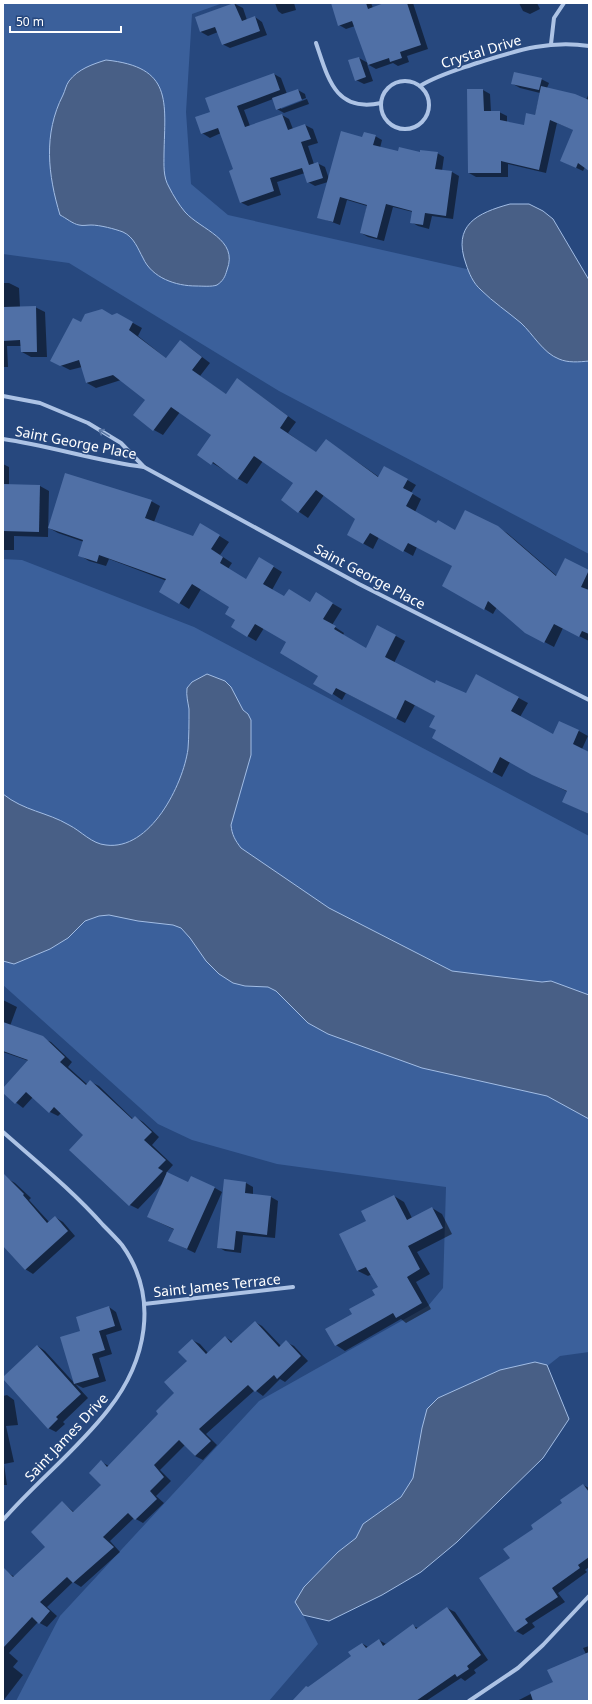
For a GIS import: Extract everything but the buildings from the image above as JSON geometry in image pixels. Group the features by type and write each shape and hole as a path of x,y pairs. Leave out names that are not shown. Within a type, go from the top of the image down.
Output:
{"street":[{"path":"551,44 554,18 564,3"},
{"path":"316,43 329,80 341,97 360,105 381,103"},
{"name":"Crystal Drive","path":"420,86 435,76 528,47 551,44 589,46"},
{"path":"406,81 420,86 428,100 428,108 421,122 414,127 403,128 391,124 382,111 381,103 383,96 392,85 406,81"},
{"name":"Saint George Place","path":"3,396 40,403 88,423 121,443 144,467 360,584 589,700"},
{"name":"Saint George Place","path":"3,439 39,444 112,463 144,467"},
{"name":"Saint James Drive","path":"3,1132 78,1198 122,1245 140,1283 144,1304 142,1345 133,1369 121,1392 95,1425 3,1520"},
{"name":"Saint James Terrace","path":"144,1304 293,1287"},
{"path":"469,1701 518,1668 543,1645 589,1596"}],"shaded area":[{"path":"3,3 223,3 192,14 186,112 191,184 228,215 515,280 589,323 589,554 279,391 69,263 3,254"},
{"path":"106,60 128,64 143,70 154,79 160,90 164,103 164,167 167,183 176,200 185,212 216,236 228,250 229,259 225,277 217,285 188,286 165,280 152,271 147,265 135,244 127,234 103,226 77,224 60,215 50,170 50,140 52,125 69,81 77,73 96,63"},
{"path":"510,204 529,204 543,211 553,219 589,280 589,361 570,362 553,356 543,348 521,323 481,290 468,271 463,251 462,239 465,230 470,223 478,217 487,212"},
{"path":"3,559 22,560 194,627 589,836 589,1352 560,1356 451,1442 302,1613 318,1644 269,1701 16,1701 60,1616 259,1401 428,1306 443,1288 446,1187 277,1164 192,1140 158,1124 3,985"},
{"path":"207,674 225,681 231,687 243,710 248,714 251,720 251,755 231,825 234,837 241,848 329,908 452,971 542,982 551,981 589,995 589,1119 547,1096 422,1068 328,1034 308,1023 276,991 268,987 245,986 233,983 219,974 206,961 181,928 173,925 138,921 109,915 99,916 85,921 68,938 50,949 14,964 3,961 3,794 27,808 61,821 91,840 101,844 122,844 137,838 150,827 162,813 179,780 185,764 188,749 189,709 187,688 192,682"},
{"path":"535,1362 547,1365 569,1419 543,1458 457,1542 421,1572 382,1595 329,1621 303,1615 295,1602 304,1587 338,1552 356,1538 363,1524 401,1497 413,1478 427,1409 438,1398 500,1370"}]}
